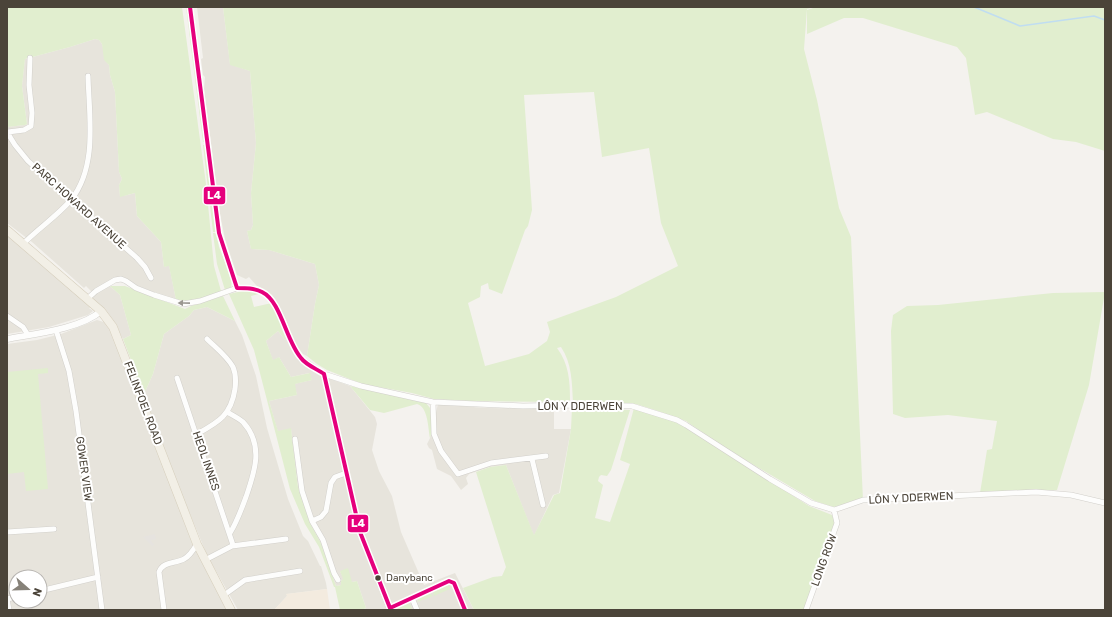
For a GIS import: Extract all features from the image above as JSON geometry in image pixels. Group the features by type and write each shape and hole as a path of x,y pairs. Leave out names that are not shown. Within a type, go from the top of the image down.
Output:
{"main road":[{"name":"FELINFOEL ROAD","path":"7,230 88,299 101,311 113,327 197,544 232,610"}],"street":[{"path":"190,7 220,233 237,288"},
{"name":"PARC HOWARD AVENUE","path":"30,58 29,85 32,113 31,126 24,130 8,132 15,145 28,161 137,258 145,267 151,278"},
{"path":"24,243 61,210 80,186 88,163 90,130 88,76"},
{"name":"LÔN Y DDERWEN","path":"88,299 96,291 115,280 121,279 126,280 136,288 178,303 193,303 237,288 251,288 263,292 273,302 290,340 301,359 324,374 361,386 433,402 523,406 572,405 636,407 677,420 811,503 834,510 863,500 1036,492 1071,496 1105,503"},
{"path":"7,339 56,330 95,316 101,311"},
{"path":"7,316 23,327 28,335"},
{"name":"GOWER VIEW","path":"56,330 69,371 76,411 102,610"},
{"path":"196,434 222,419 228,412 234,393 235,374 229,361 207,339"},
{"path":"324,374 360,532 373,560 379,583 390,609 449,581 452,581 465,610"},
{"name":"HEOL INNES","path":"177,378 233,545"},
{"path":"433,402 434,434 441,451 458,474 491,463 546,456"},
{"path":"228,412 241,421 249,430 256,451 254,474 236,524 230,533"},
{"path":"295,439 302,492 312,521 323,540 334,573 338,580"},
{"path":"532,458 543,505"},
{"path":"312,521 321,518 326,511 331,483 335,477 346,474"},
{"name":"LONG ROW","path":"806,610 837,523 834,510"},
{"path":"7,532 54,529"},
{"path":"205,560 233,545 286,539"},
{"path":"164,610 159,572 160,568 163,565 186,558 197,544"},
{"path":"224,595 244,580 300,572"},
{"path":"48,589 98,577"},
{"path":"412,598 417,610"},
{"path":"7,599 9,610"}],"shaded area":[{"path":"197,7 223,7 230,64 250,71 256,143 251,193 253,225 251,230 247,231 251,249 269,250 315,264 319,285 307,356 303,354 296,345 286,320 273,297 265,290 257,286 249,277 246,279 237,275 225,239 220,214 204,89 205,77 203,75 201,59 203,58"},
{"path":"95,39 99,40 102,44 109,65 115,92 119,172 122,179 119,185 120,196 135,193 137,216 161,242 164,267 169,265 176,300 138,286 124,278 92,292 86,286 84,288 32,242 7,223 7,127 27,124 22,86 25,59"},
{"path":"7,235 91,307 89,308 93,311 88,315 49,327 7,334"},
{"path":"110,286 120,295 131,335 123,339 110,317 91,297 103,288"},
{"path":"207,307 235,321 242,335 256,376 267,428 288,499 303,536 308,541 321,566 326,583 327,589 287,594 287,596 274,610 238,610 207,555 175,478 144,394 153,374 164,334 189,316 194,310"},
{"path":"97,320 107,323 118,348 188,532 229,610 7,610 7,344 37,340 61,334"},
{"path":"278,331 285,340 288,338 300,362 323,376 350,386 375,417 377,424 372,450 379,471 392,496 401,532 424,585 455,573 474,610 362,610 366,608 357,581 352,582 340,571 344,579 341,581 341,585 336,586 321,543 310,523 298,487 291,429 278,432 269,401 297,395 294,384 312,380 309,373 291,377 279,357 273,361 266,341"},
{"path":"438,404 485,408 554,409 554,429 571,429 559,493 553,495 534,536 506,465 490,467 469,474 466,478 468,484 461,490 451,476 437,469 432,450 427,444 430,438"},
{"path":"155,534 156,539 151,540 154,545 152,546 143,537"},
{"path":"327,589 330,610 274,610 287,596 286,594"}],"green space":[{"path":"7,7 182,7 206,184 214,266 221,291 196,301 176,300 169,266 164,267 161,242 137,216 135,193 120,197 119,185 122,179 119,172 115,92 109,65 104,60 102,44 99,40 95,39 25,59 22,86 27,124 7,127"},
{"path":"186,7 188,7 205,142 203,142"},
{"path":"223,7 815,7 807,9 804,49 817,100 839,208 851,237 863,500 833,507 815,501 725,448 686,421 655,410 636,404 573,403 572,381 569,366 565,353 561,347 557,348 564,360 568,373 570,400 568,402 434,399 412,393 362,384 327,370 317,364 307,356 319,285 315,264 269,250 251,249 247,231 251,230 253,225 251,193 256,143 250,71 230,65","holes":["594,92 602,157 649,148 661,223 678,266 616,297 547,322 550,332 547,341 529,354 485,366 468,303 480,297 481,286 488,283 489,289 502,294 525,230 528,226 532,210 524,95"]},
{"path":"816,7 1105,7 1105,151 1076,142 1053,139 987,112 975,115 966,58 957,47 863,18 844,18 807,34 807,10"},
{"path":"203,145 205,145 216,232 213,232"},
{"path":"213,233 216,233 219,247 232,280 231,287 225,290 217,264"},
{"path":"110,286 125,286 185,309 223,296 235,321 207,307 194,310 189,316 164,334 153,374 144,394 123,339 131,335 120,295"},
{"path":"251,289 262,293 251,296 254,307 272,303 288,338 285,340 278,331 266,341 273,360 279,357 291,377 310,373 312,380 295,384 297,395 269,401 278,431 291,428 298,487 310,523 321,543 336,586 341,585 341,581 343,579 340,571 348,568 352,582 357,581 366,608 362,610 340,610 335,587 319,547 305,524 290,489 254,350 229,294"},
{"path":"1105,292 1089,385 1057,490 980,493 987,450 992,449 997,421 948,415 905,418 893,414 891,331 893,315 907,306 938,305 1053,293"},
{"path":"48,368 48,373 38,374 48,489 26,491 24,472 7,474 7,372"},
{"path":"350,386 426,403 430,408 432,430 430,438 427,418 421,406 417,404 384,413 370,410"},
{"path":"572,408 630,410 611,470 607,476 601,475 599,477 598,481 603,485 595,518 610,522 630,464 620,460 634,408 686,427 809,506 832,515 835,523 805,610 474,610 463,588 493,577 502,576 506,567 476,472 490,467 506,465 534,535 554,495 560,493 571,429"},
{"path":"445,585 452,588 434,596 434,591"},
{"path":"430,593 433,596 417,602 419,598"},
{"path":"403,604 410,604 412,609 409,610 406,608 396,610"}],"waterway":[{"path":"974,7 1020,26 1094,16 1105,20"}],"transit line":[{"name":"L4","path":"190,7 219,233 237,288 256,290 269,297 279,312 296,351 309,365 324,374 360,532 390,608 449,581 454,583 465,610"}],"place":[{"name":"Danybanc","path":"378,578"}]}
